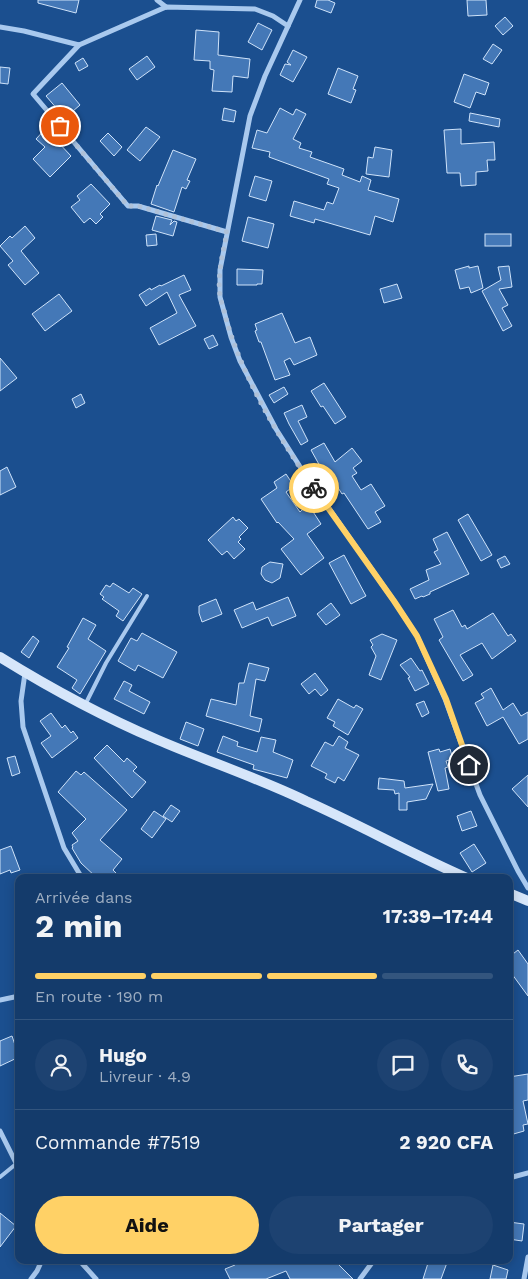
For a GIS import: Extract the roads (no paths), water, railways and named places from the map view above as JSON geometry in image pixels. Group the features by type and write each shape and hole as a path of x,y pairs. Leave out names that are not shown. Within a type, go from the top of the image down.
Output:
{"street":[{"path":"157,0 166,7"},
{"path":"300,0 265,76 250,116 220,270 220,297 240,361 272,421 304,473 417,636 446,699 480,795 506,849 528,888"},
{"path":"227,232 138,206 128,206 33,94 79,45 166,7 255,9 273,16 288,26"},
{"path":"0,27 79,45"},
{"path":"0,657 25,673 85,705 157,740 306,800 459,874"},
{"path":"25,673 21,701 23,728 64,848 80,874"},
{"path":"513,894 528,900"},
{"path":"0,1000 15,997"},
{"path":"0,1131 15,1162"},
{"path":"513,1177 528,1173"},
{"path":"524,1279 528,1258"},
{"path":"31,1279 40,1264"},
{"path":"83,1264 96,1279"},
{"path":"360,1279 371,1264"}],"lane":[{"path":"85,705 106,663 147,596"},
{"path":"0,1176 15,1167"}]}
